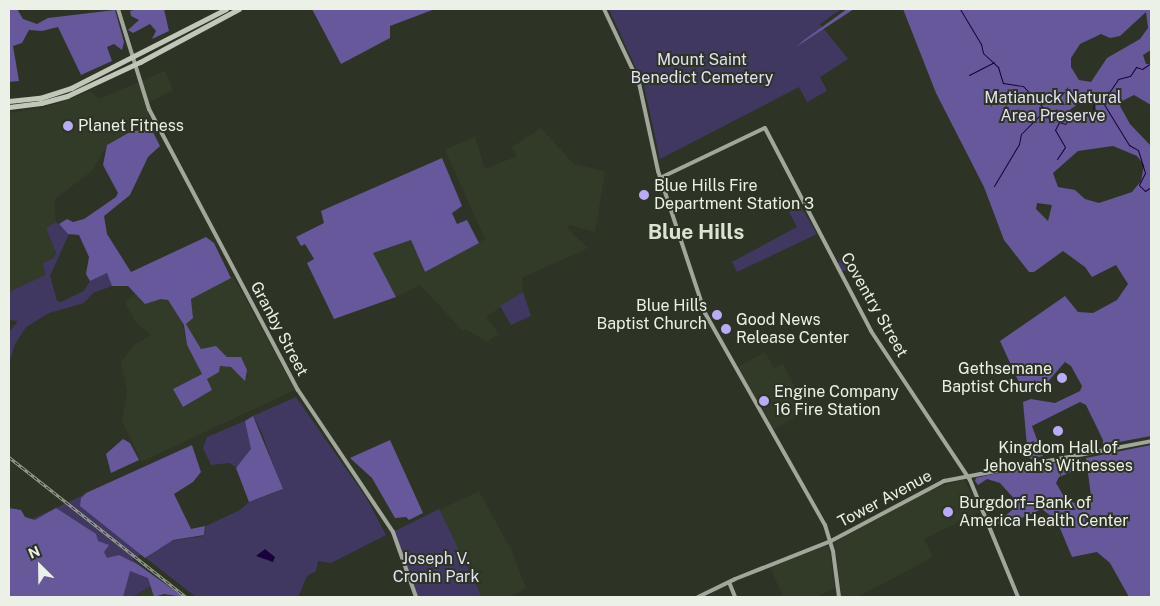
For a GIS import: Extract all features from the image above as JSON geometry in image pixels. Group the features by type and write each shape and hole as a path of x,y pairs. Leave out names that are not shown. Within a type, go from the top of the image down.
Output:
{"main road":[{"name":"Granby Street","path":"118,9 149,109 298,390 393,532 416,597"},
{"path":"9,101 40,101 71,88 226,9"},
{"path":"9,107 67,96 136,64 239,9"},
{"path":"604,9 638,83 660,178 708,320 831,541 839,597"},
{"name":"Coventry Street","path":"660,178 764,128 871,331 967,476 1018,597"},
{"name":"Tower Avenue","path":"698,597 729,582 831,541 938,484 967,476 1151,441"},
{"path":"729,582 735,597"}],"shaded area":[{"path":"165,71 173,90 146,104 150,119 108,144 92,171 54,200 56,222 46,228 56,253 54,258 43,263 45,275 9,292 9,113 47,107 91,91 98,99"},
{"path":"541,128 574,164 605,171 595,232 569,225 567,228 588,248 522,278 523,292 486,317 499,334 487,342 466,329 463,331 420,285 396,297 372,253 411,240 425,272 485,239 445,150 475,136 485,169 517,156 512,147"},
{"path":"233,276 295,390 141,462 122,420 127,391 121,362 134,345 151,335 137,324 125,303 137,292 143,303 166,298 182,322 187,345 202,374 173,389 183,407 210,391 208,379 224,364 248,378 240,357 227,357 216,346 201,349 186,324 193,316 191,299"},
{"path":"765,352 774,368 783,364 807,410 773,430 737,367"},
{"path":"964,479 980,512 924,539 933,557 858,597 841,597 835,542 931,490"},
{"path":"479,491 511,549 526,588 510,597 482,597 439,510"},
{"path":"829,545 835,588 817,597 783,597 770,567"},
{"path":"265,549 275,557 273,562 256,556"},
{"path":"151,587 154,597 132,597"},
{"path":"169,594 173,597 154,597"}],"green space":[{"path":"9,9 17,9 23,19 37,24 48,18 115,10 124,42 122,50 114,44 107,47 112,61 81,75 58,27 42,31 29,30 22,43 13,46 19,81 9,82"},
{"path":"138,9 164,9 169,31 152,39 156,31 150,24 133,33 128,30 139,20 131,16 130,11"},
{"path":"312,9 435,9 390,26 390,38 341,64"},
{"name":"Mount Saint Benedict Cemetery","path":"609,9 841,9 820,24 848,59 820,77 827,91 807,102 799,87 660,159 644,86"},
{"path":"847,9 854,9 796,47 804,40"},
{"name":"Matianuck Natural Area Preserve","path":"903,9 1151,9 1151,50 1143,55 1146,64 1151,64 1151,105 1134,95 1124,100 1120,106 1130,124 1151,146 1151,436 1103,445 1103,440 1086,405 1080,402 1032,426 1043,456 1031,459 1028,457 1023,402 1031,399 1055,403 1080,391 1082,386 1071,366 1065,362 1044,386 1036,390 1022,389 1000,341 1065,296 1078,312 1093,313 1117,300 1128,284 1116,265 1092,277 1085,267 1063,251 1034,272 1029,272 1004,240 984,187 936,93","holes":["1146,12 1148,28 1140,39 1107,58 1091,82 1079,80 1071,67 1071,58 1080,44 1101,34 1110,38 1120,36","1088,97 1095,102 1096,112 1076,118 1058,118","1113,146 1137,156 1144,165 1141,181 1132,192 1099,203 1085,199 1075,190 1058,187 1053,173 1078,151","1037,203 1052,205 1048,221 1036,209"]},
{"path":"151,128 160,146 148,157 130,195 104,216 107,234 131,272 206,237 214,243 231,278 191,299 193,318 186,324 201,349 216,346 227,357 241,357 247,370 245,381 231,367 220,366 219,372 207,379 212,390 183,407 173,389 202,374 187,345 184,325 168,300 161,299 145,304 128,286 112,286 107,273 90,281 86,274 89,257 79,235 68,234 59,224 67,219 73,222 84,219 116,197 118,193 103,165 107,145 130,132"},
{"path":"442,158 462,206 452,213 457,224 467,220 479,243 425,272 411,240 373,253 396,297 334,319 307,263 314,259 305,244 301,246 296,237 324,223 321,211"},
{"path":"801,207 817,234 737,272 732,262 797,227 789,212"},
{"path":"56,222 69,234 50,276 57,301 61,302 84,291 90,281 105,273 110,276 112,286 93,293 84,303 49,313 26,327 15,344 9,363 9,332 18,321 9,320 9,292 45,275 43,263 54,258 56,253 46,228"},
{"path":"842,259 846,259 850,265 846,271 842,271 838,267 838,263"},
{"path":"523,292 531,316 511,325 500,306"},
{"path":"296,397 367,499 386,535 331,563 318,561 316,571 307,576 298,597 196,597 146,558 162,545 132,559 160,581 132,597 9,597 9,516 22,515 30,520 101,487 170,541 204,536 206,526 240,510 249,502 282,490 262,433 253,416"},
{"path":"253,416 283,489 249,502 236,468 251,449 245,421"},
{"path":"245,421 252,446 246,459 236,467 229,463 211,465 203,448 207,437"},
{"path":"123,439 130,443 139,460 111,473 106,454"},
{"path":"390,440 423,513 409,520 406,517 395,518 372,478 350,458"},
{"path":"192,445 201,472 193,482 174,494 191,529 205,526 204,535 173,540 145,558 80,506 81,498 86,493"},
{"path":"1151,445 1151,597 1129,597 1110,563 1097,552 1072,557 1057,521 1042,509 1010,523 996,524 1019,504 1000,483 987,479 978,485 975,481 976,478 988,475 1081,458 1081,468 1059,477 1056,483 1066,500 1083,506 1091,496 1086,458"},
{"path":"9,508 21,510 25,517 35,520 56,508 96,534 98,541 109,545 104,552 107,558 119,555 137,564 184,597 164,594 154,597 148,578 130,571 123,597 9,597"},
{"name":"Joseph V. Cronin Park","path":"439,509 482,597 416,597 393,532"}],"waterway":[{"path":"960,9 981,44 983,53 998,67 1003,83 1023,86 1045,110 1040,114 1054,120 1060,117 1061,121"},
{"path":"969,75 994,62"},
{"path":"1057,159 1065,147 1055,130 1059,122 1065,124 1074,114 1078,119 1087,115 1093,111 1094,103 1104,100 1118,79 1130,76 1136,67 1142,69 1151,63"},
{"path":"1102,101 1129,145 1138,150 1145,173 1139,185 1145,191 1151,187"},
{"path":"994,186 1019,144 1021,134 1040,115"}],"railway":[{"path":"9,457 186,597"}],"place":[{"name":"Planet Fitness","path":"68,126"},
{"name":"Blue Hills Fire Department Station 3","path":"644,195"},
{"name":"Blue Hills Baptist Church","path":"717,315"},
{"name":"Good News Release Center","path":"726,329"},
{"name":"Gethsemane Baptist Church","path":"1062,378"},
{"name":"Engine Company 16 Fire Station","path":"764,401"},
{"name":"Kingdom Hall of Jehovah's Witnesses","path":"1058,431"},
{"name":"Burgdorf–Bank of America Health Center","path":"948,512"}],"district":[{"name":"Blue Hills","path":"696,232"}]}
